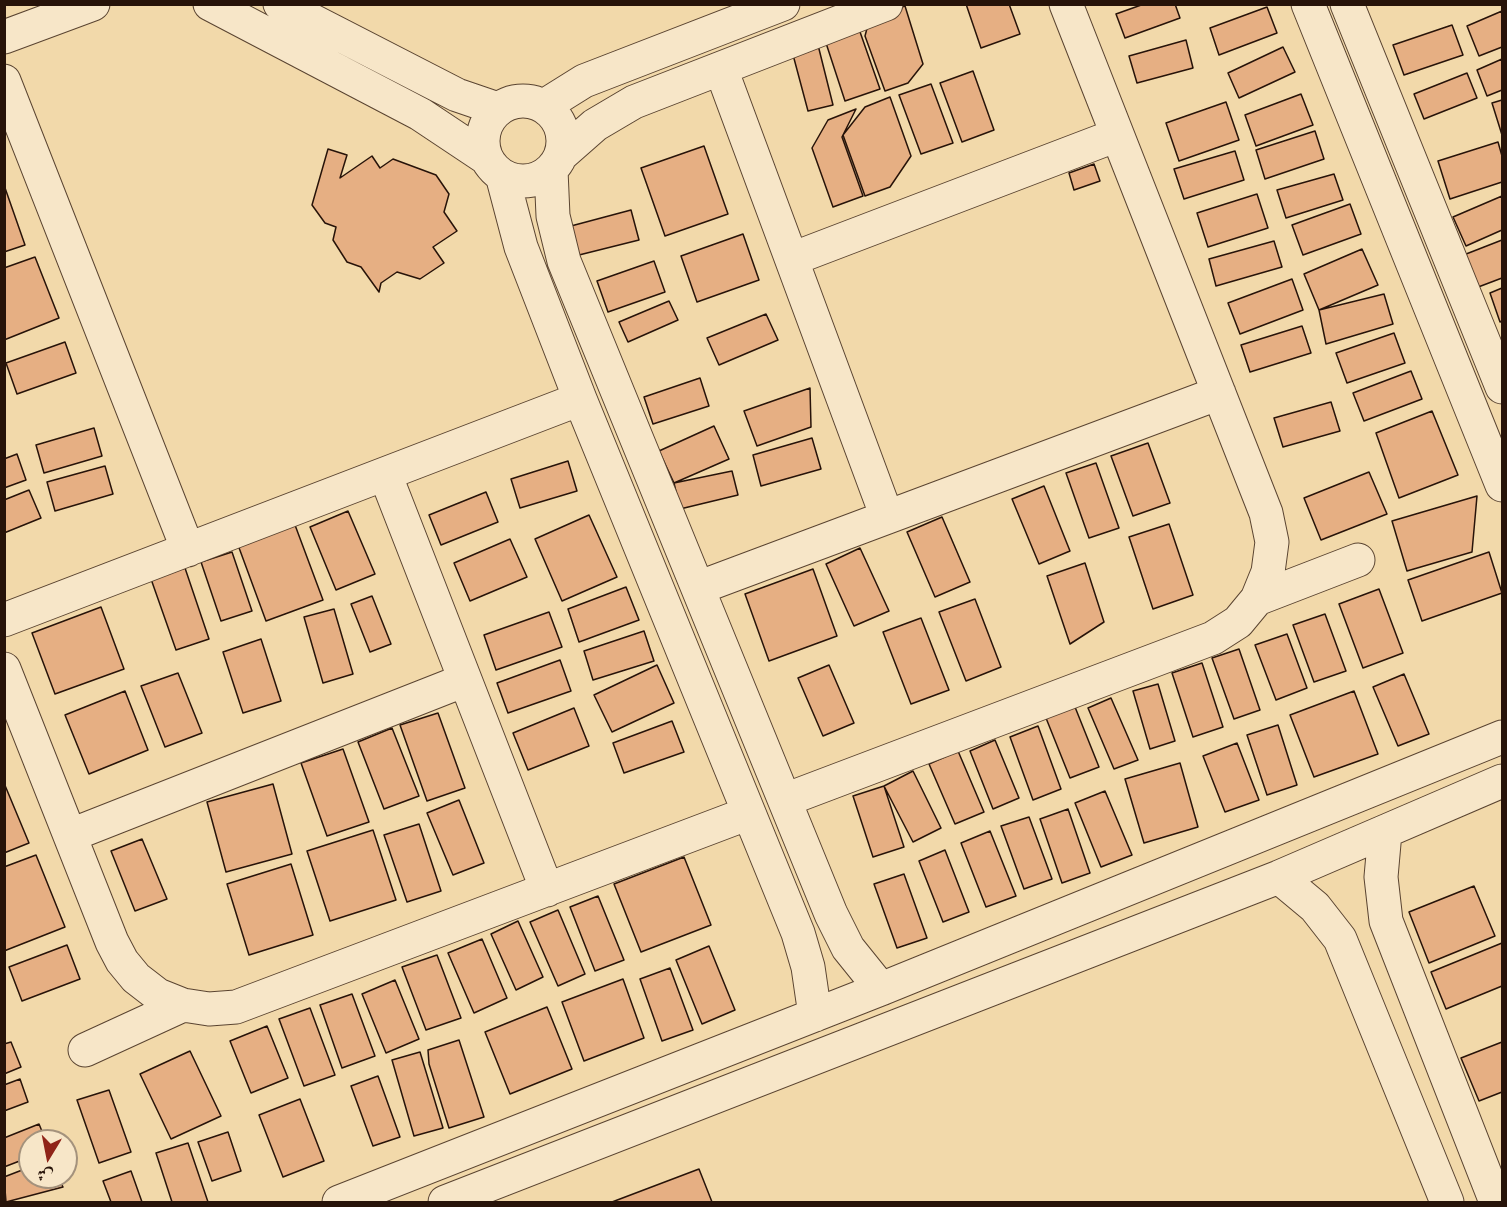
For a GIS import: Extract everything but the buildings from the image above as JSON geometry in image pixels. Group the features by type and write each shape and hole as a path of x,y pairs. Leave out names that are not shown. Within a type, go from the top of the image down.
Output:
{"street":[{"path":"4,37 93,4"},
{"path":"210,4 420,114 515,180 528,181 557,162 595,125 634,102 886,4"},
{"path":"280,4 448,91 498,110"},
{"path":"544,106 584,81 783,4"},
{"path":"785,800 1213,638 1238,622 1257,599 1268,572 1272,542 1266,513 1066,4"},
{"path":"1308,4 1503,485"},
{"path":"1347,4 1425,202 1503,387"},
{"path":"721,69 887,517"},
{"path":"4,81 188,550"},
{"path":"816,1015 804,950 580,399 521,247 494,166 483,145 484,132 489,120 498,110 516,101 525,100 544,106 559,122 563,132 557,162 553,216 564,261 839,931 859,964 881,989"},
{"path":"792,259 1117,135"},
{"path":"1394,214 1425,202"},
{"path":"698,588 1219,393"},
{"path":"4,621 580,399"},
{"path":"385,474 547,890"},
{"path":"1257,599 1358,560"},
{"path":"4,669 112,942 122,961 136,978 158,995 183,1005 210,1009 236,1007 749,813"},
{"path":"71,836 465,680"},
{"path":"339,1203 422,1189 816,1015 1503,738"},
{"path":"445,1203 1279,877 1503,781"},
{"path":"1385,832 1381,877 1386,921 1496,1203"},
{"path":"1279,877 1315,907 1340,939 1447,1203"},
{"path":"85,1050 183,1005"}]}
